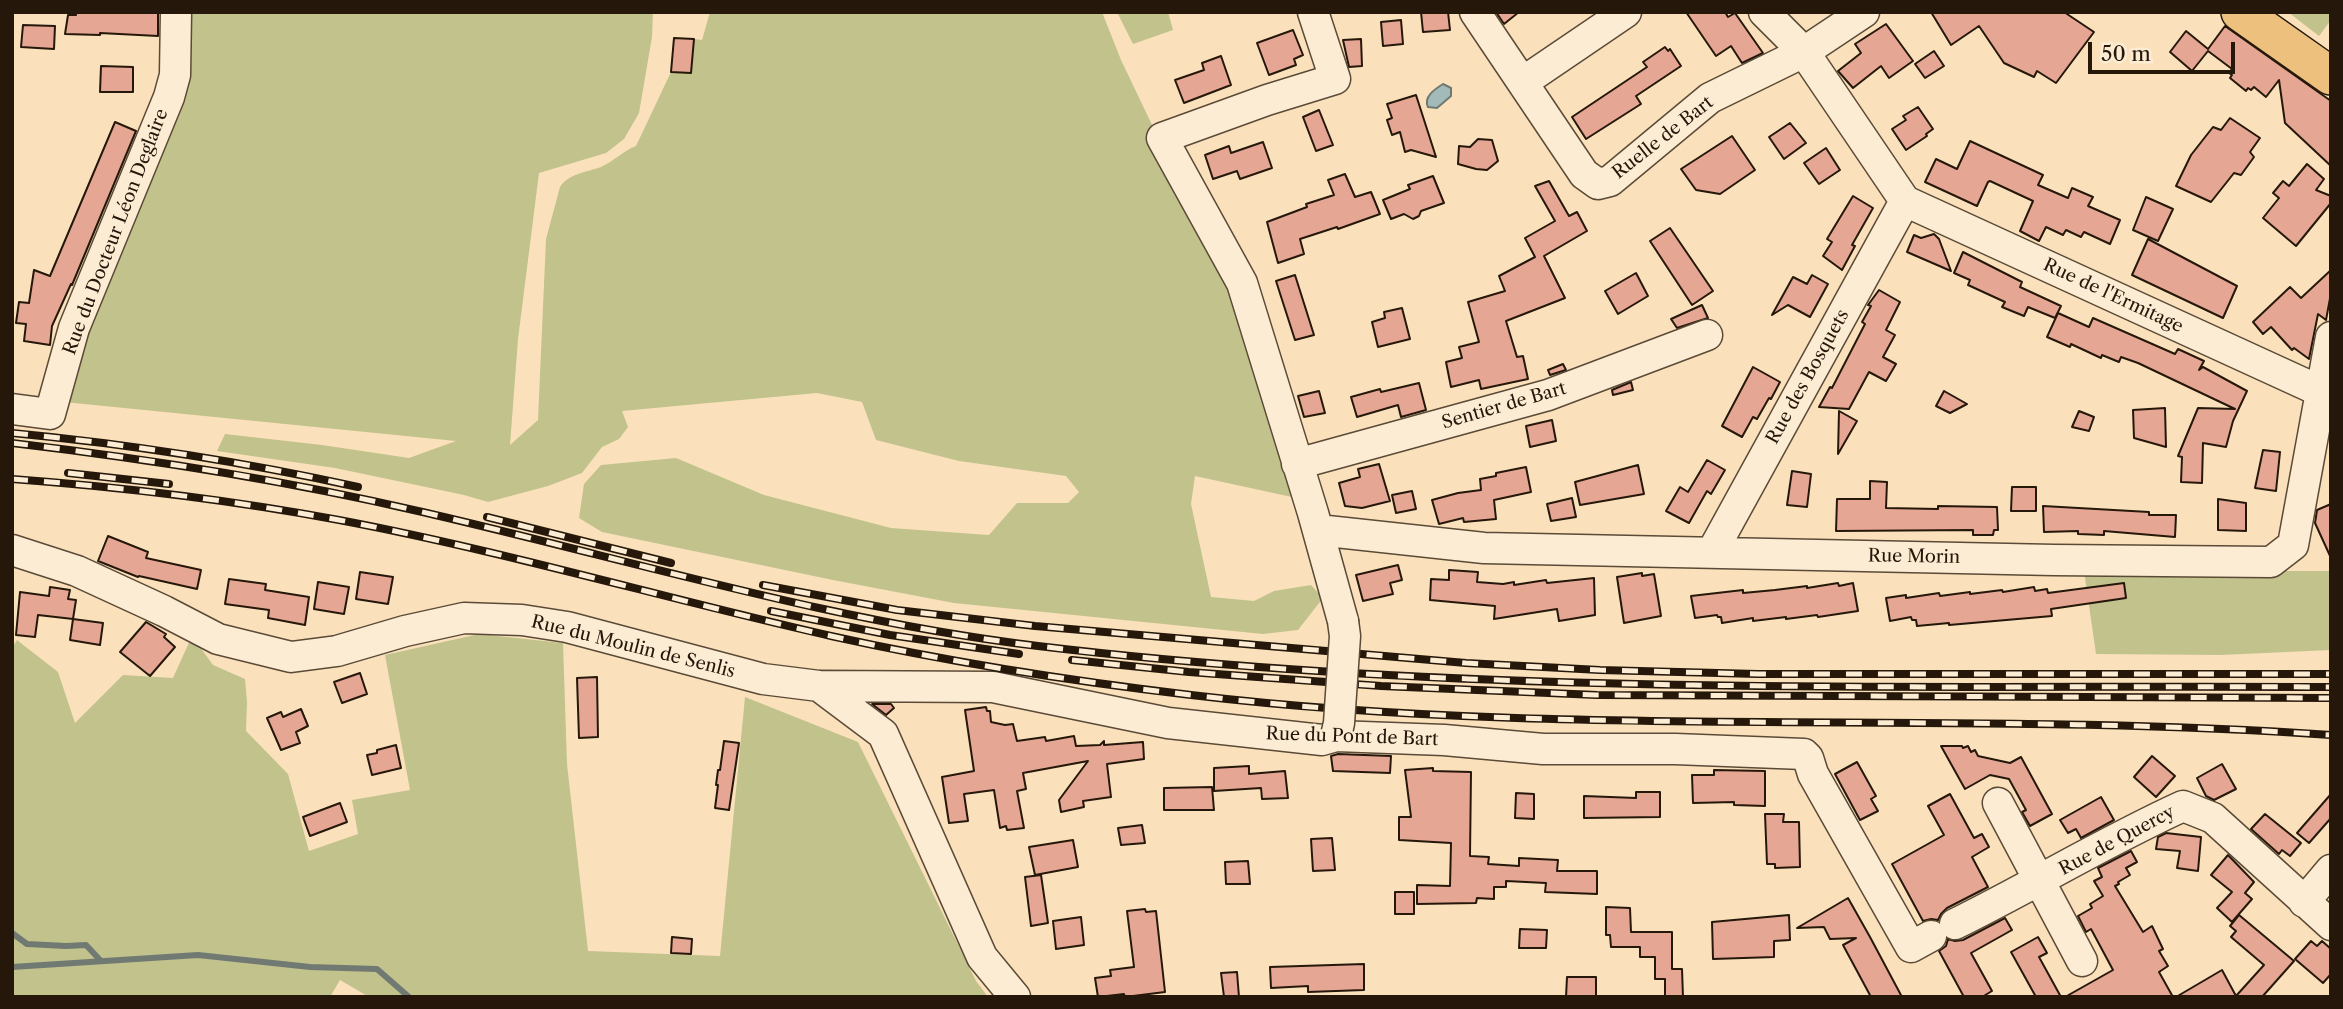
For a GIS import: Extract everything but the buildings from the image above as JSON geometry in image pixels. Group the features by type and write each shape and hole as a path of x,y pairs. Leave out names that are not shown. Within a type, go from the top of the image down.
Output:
{"main road":[{"path":"2240,12 2331,76"}],"street":[{"name":"Rue du Docteur Léon Deglaire","path":"12,409 50,414 74,328 169,97 175,75 176,12"},
{"path":"1313,12 1335,79 1162,138 1242,283 1318,530 1345,636 1336,736"},
{"name":"Ruelle de Bart","path":"1475,12 1584,174 1598,184 1610,181 1710,99 1804,52"},
{"path":"1523,82 1626,12"},
{"path":"1764,12 1804,52 1905,201"},
{"path":"1804,52 1864,12"},
{"name":"Rue de l'Ermitage","path":"1905,201 2320,391"},
{"name":"Rue des Bosquets","path":"1712,552 1905,201"},
{"name":"Sentier de Bart","path":"1297,464 1548,395 1707,335"},
{"name":"Rue Morin","path":"1318,530 1484,548 2271,562 2293,545 2320,460 2320,391 2331,337"},
{"name":"Rue du Moulin de Senlis","path":"12,550 77,571 218,639 291,657 337,651 405,631 464,618 522,620 567,627 763,680 820,686"},
{"path":"820,686 883,734 982,957 1015,997"},
{"name":"Rue du Pont de Bart","path":"820,686 993,687 1168,723 1322,740 1336,736 1444,740 1543,749 1675,749 1804,754"},
{"name":"Rue de Quercy","path":"1804,754 1808,758 1812,774 1911,947 2183,806 2213,818 2331,925"},
{"path":"1998,803 2082,961"},
{"path":"2304,902 2331,870"}],"green space":[{"path":"187,12 653,12 652,37 639,113 624,139 606,153 539,173 518,339 510,445 538,420 546,239 560,187 573,176 601,167 636,146 671,72 691,73 694,39 702,40 710,12 1102,12 1121,60 1187,198 1227,267 1301,499 1195,476 1191,504 1211,597 1254,601 1274,591 1311,585 1323,598 1298,630 1263,634 954,603 602,532 579,518 584,484 601,465 676,458 764,495 891,528 989,535 1017,503 1068,503 1079,492 1066,476 959,461 876,440 862,402 817,393 622,411 628,427 619,439 602,447 582,473 548,486 488,502 335,468 217,451 225,434 409,458 456,441 64,402"},
{"path":"1117,12 1168,12 1173,30 1133,44"},
{"path":"2288,12 2331,12 2331,20 2319,36"},
{"path":"2084,571 2331,571 2331,650 2221,655 2096,654"},
{"path":"479,634 563,643 567,764 588,951 720,956 745,697 858,742 976,981 988,997 369,997 340,980 330,997 12,997 12,648 17,640 58,672 75,723 123,675 173,678 192,636 213,665 245,679 246,731 288,774 309,851 358,834 352,800 410,790 385,655"}],"water":[{"path":"1443,84 1451,88 1451,96 1437,108 1428,107 1428,97"}],"waterway":[{"path":"12,933 27,944 86,945 101,961"},
{"path":"12,967 198,955 310,967 377,969 409,997"}],"railway":[{"path":"12,433 186,455 358,487"},
{"path":"12,443 165,463 267,480 418,511 804,605 960,635 1038,646 1360,674 1522,681 1846,687 2331,687"},
{"path":"68,473 169,484"},
{"path":"12,479 176,495 339,520 462,546 831,636 1010,670 1191,695 1333,709 1476,717 1618,721 2046,724 2331,735"},
{"path":"487,517 671,563"},
{"path":"763,585 897,610 1035,626 1466,663 1758,674 2331,674"},
{"path":"771,611 890,635 1019,654"},
{"path":"1072,660 1189,672 1381,686 1597,695 2331,698"}]}
